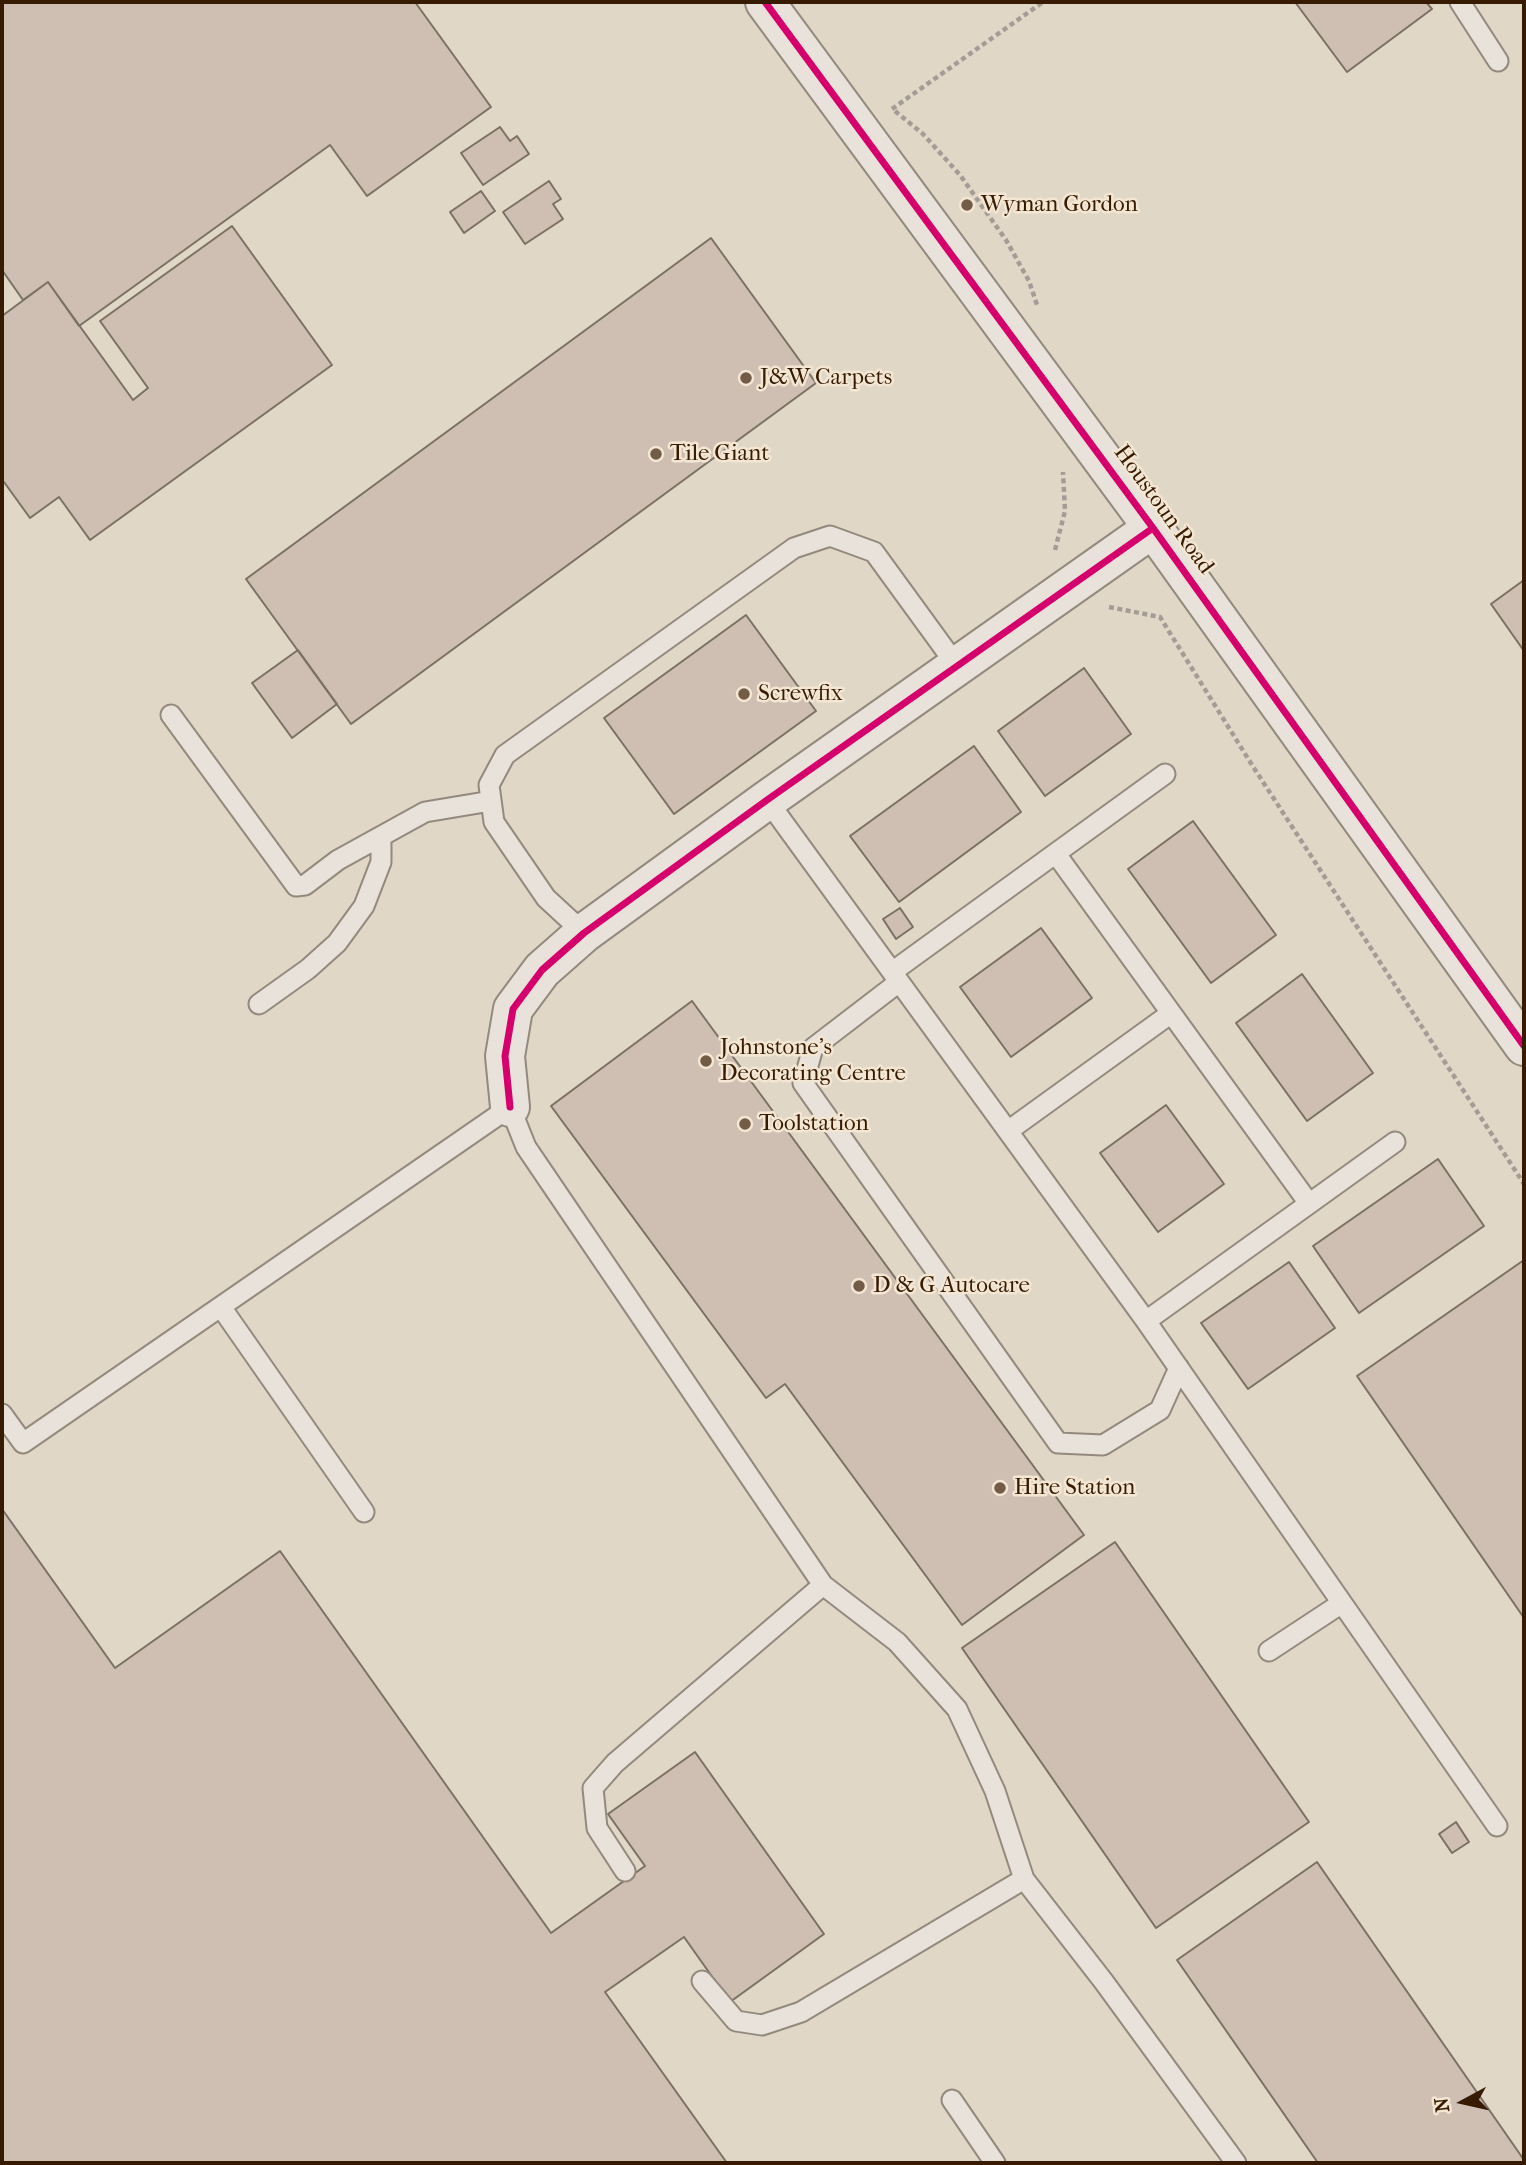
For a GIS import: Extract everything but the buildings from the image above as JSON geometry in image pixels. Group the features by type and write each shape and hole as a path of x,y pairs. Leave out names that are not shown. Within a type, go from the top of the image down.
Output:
{"street":[{"name":"Houstoun Road","path":"765,2 1153,528 1524,1046"},
{"path":"510,1107 505,1056 513,1009 542,970 584,933 767,800 1153,528"}],"lane":[{"path":"1460,2 1497,61"},
{"path":"584,933 546,898 494,822 489,785 505,755 794,548 830,536 874,552 957,666"},
{"path":"171,715 296,886 305,885 338,860 425,812 491,801"},
{"path":"1165,774 895,977 813,1048 803,1083 1058,1443 1103,1446 1160,1410 1179,1367"},
{"path":"767,800 1179,1367 1497,1826"},
{"path":"259,1004 337,943 364,906 381,862 382,838"},
{"path":"1056,854 1308,1202"},
{"path":"1008,1131 1170,1014"},
{"path":"2,1414 23,1443 510,1107 526,1147 823,1585 897,1642 957,1709 995,1791 1024,1879 1104,1982 1236,2163"},
{"path":"1146,1321 1395,1142"},
{"path":"221,1307 364,1512"},
{"path":"625,1871 597,1828 593,1788 615,1763 823,1585"},
{"path":"1269,1651 1342,1603"},
{"path":"702,1981 736,2021 762,2025 801,2012 1024,1879"},
{"path":"952,2100 995,2163"}],"path":[{"path":"892,109 1043,2"}],"cycle path":[{"path":"765,2 1153,528 1524,1046"},
{"path":"510,1107 505,1056 513,1009 542,970 584,933 767,800 1153,528"}],"place":[{"name":"Wyman Gordon","path":"967,205"},
{"name":"J&W Carpets","path":"746,378"},
{"name":"Tile Giant","path":"656,454"},
{"name":"Screwfix","path":"744,694"},
{"name":"Johnstone's Decorating Centre","path":"706,1061"},
{"name":"Toolstation","path":"745,1124"},
{"name":"D & G Autocare","path":"859,1286"},
{"name":"Hire Station","path":"1000,1488"}]}
